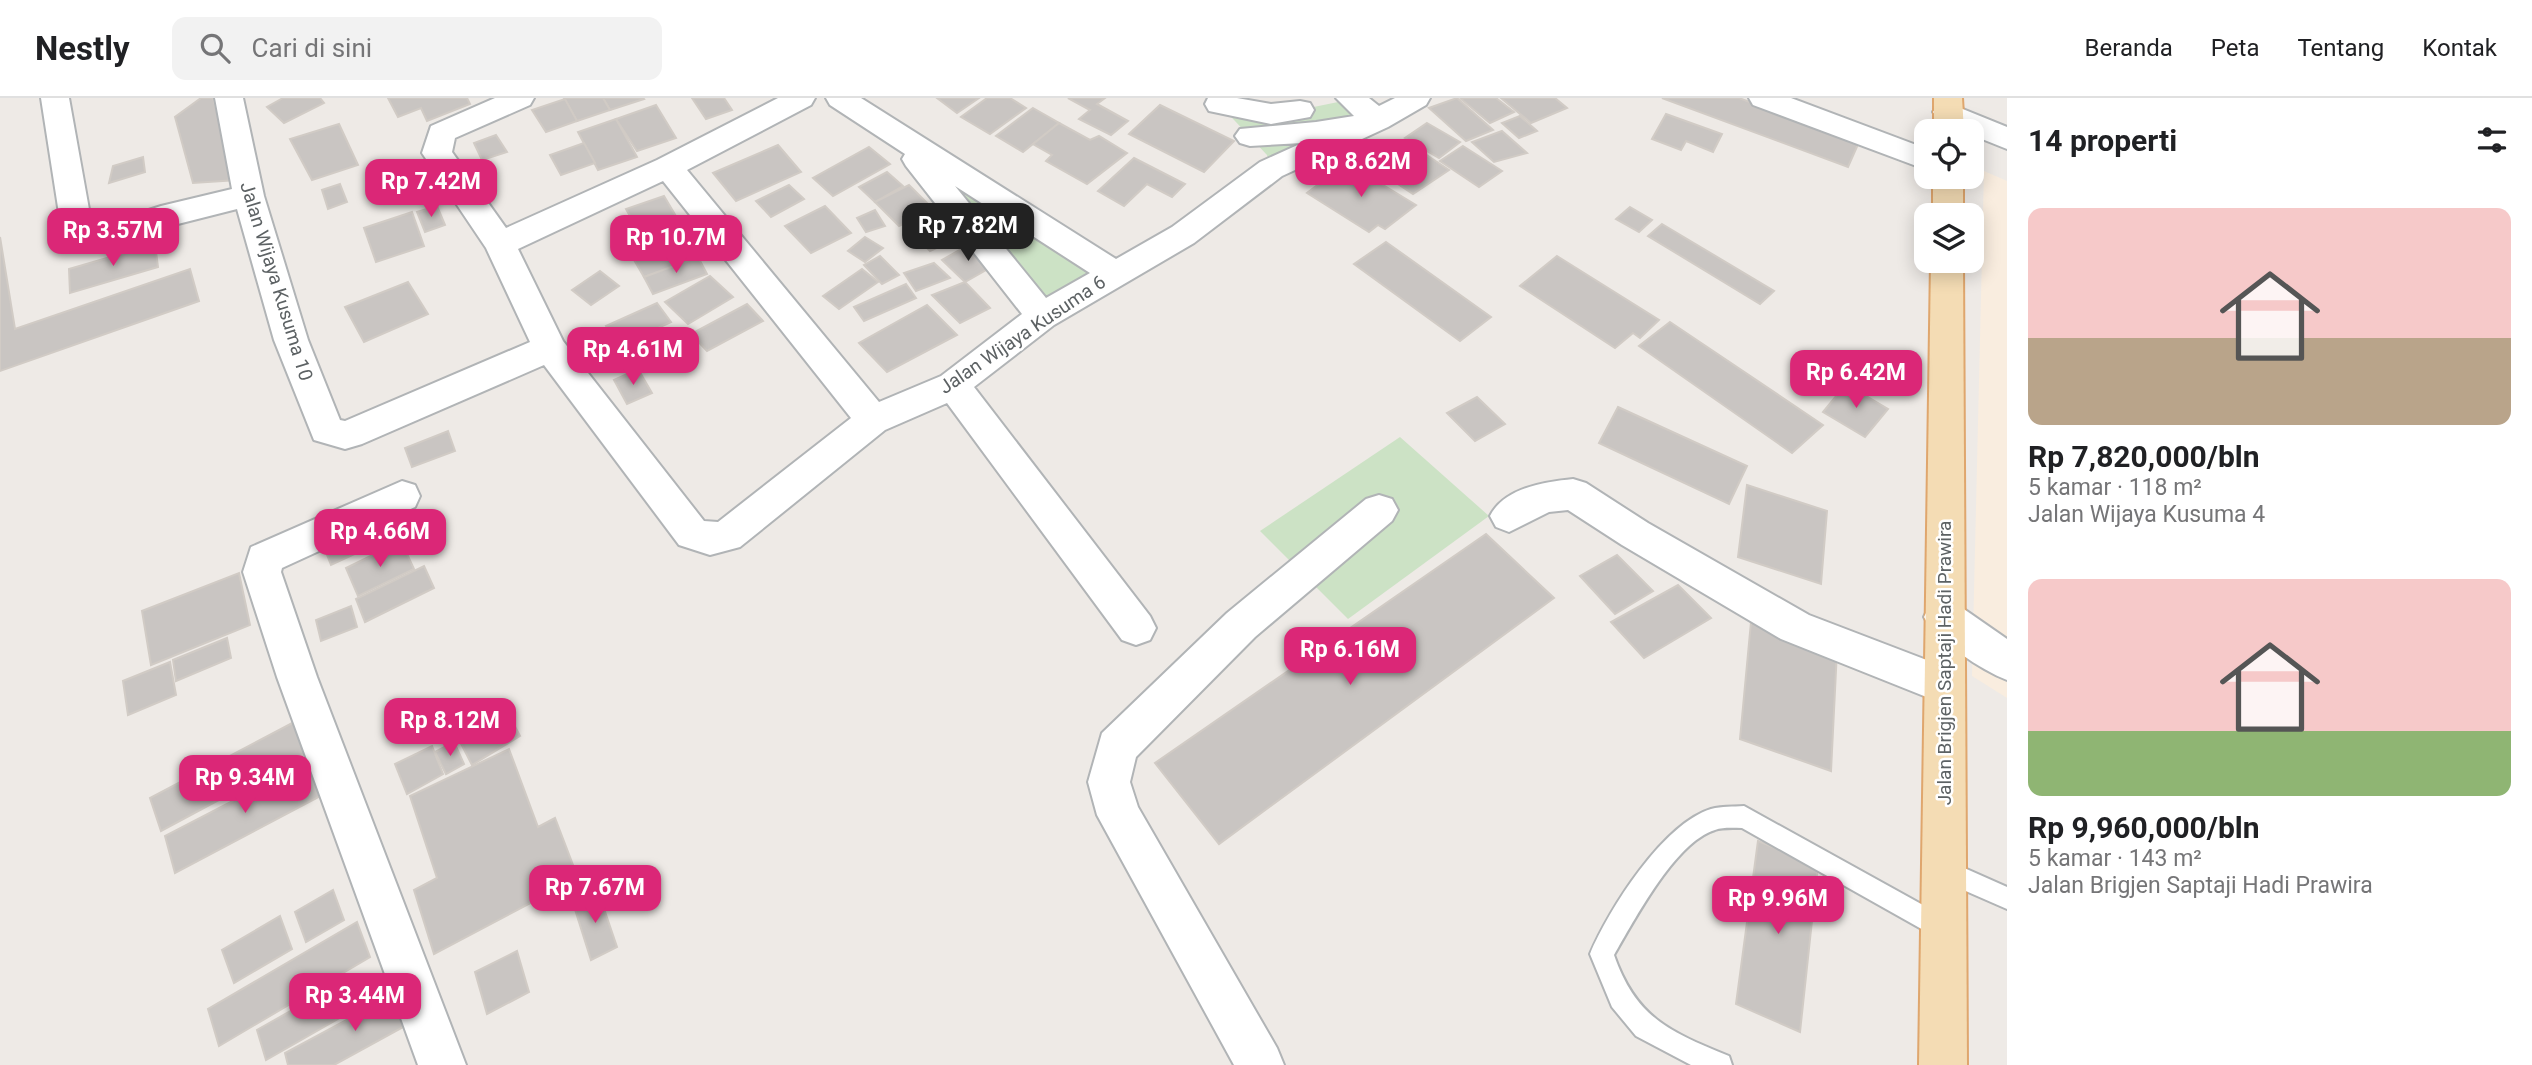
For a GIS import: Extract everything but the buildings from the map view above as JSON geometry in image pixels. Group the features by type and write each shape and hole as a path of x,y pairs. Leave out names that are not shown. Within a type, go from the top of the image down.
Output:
{"main road":[{"name":"Jalan Brigjen Saptaji Hadi Prawira","path":"1944,1065 1947,273"}],"street":[{"path":"55,98 78,233 96,238 161,217 249,196"},
{"name":"Jalan Wijaya Kusuma 10","path":"229,98 249,196 292,340 327,430 345,435 362,430 550,348"},
{"name":"Jalan Wijaya Kusuma 6","path":"520,98 441,134 437,153 500,244 550,348 692,534 710,539 727,536 873,420 953,385 1042,316 1183,235 1271,169 1378,120"},
{"path":"500,244 667,167 801,98"},
{"path":"840,98 1114,273"},
{"path":"1212,101 1271,114 1349,98 1378,120"},
{"path":"1250,136 1336,131 1378,120 1416,98"},
{"path":"1763,98 1844,112 1914,129"},
{"path":"1212,101 1267,155 1271,169"},
{"path":"1844,112 1914,152"},
{"path":"1948,114 2007,139"},
{"path":"898,133 1042,316"},
{"path":"667,167 873,420"},
{"path":"953,385 1136,628"},
{"path":"1509,516 1543,497 1573,495 1634,534 1795,627 1944,685"},
{"path":"402,496 264,558 262,572 297,677 442,1065"},
{"path":"1261,1065 1119,815 1109,782 1117,747 1241,625 1379,510"},
{"path":"1944,617 2007,662"}],"lane":[{"path":"1720,1065 1661,1040 1628,1013 1612,987 1602,954 1643,884 1687,832 1712,820 1744,817 1944,929"},
{"path":"1944,870 2007,898"}],"shaded area":[{"path":"1984,171 2007,181 2007,698 1972,676 1982,273 1984,273"}],"green space":[{"path":"1343,101 1378,120 1271,169 1267,155 1219,104 1299,110"},
{"path":"898,133 1114,273 1042,316"},
{"path":"1400,437 1489,516 1348,619 1260,531"}]}
